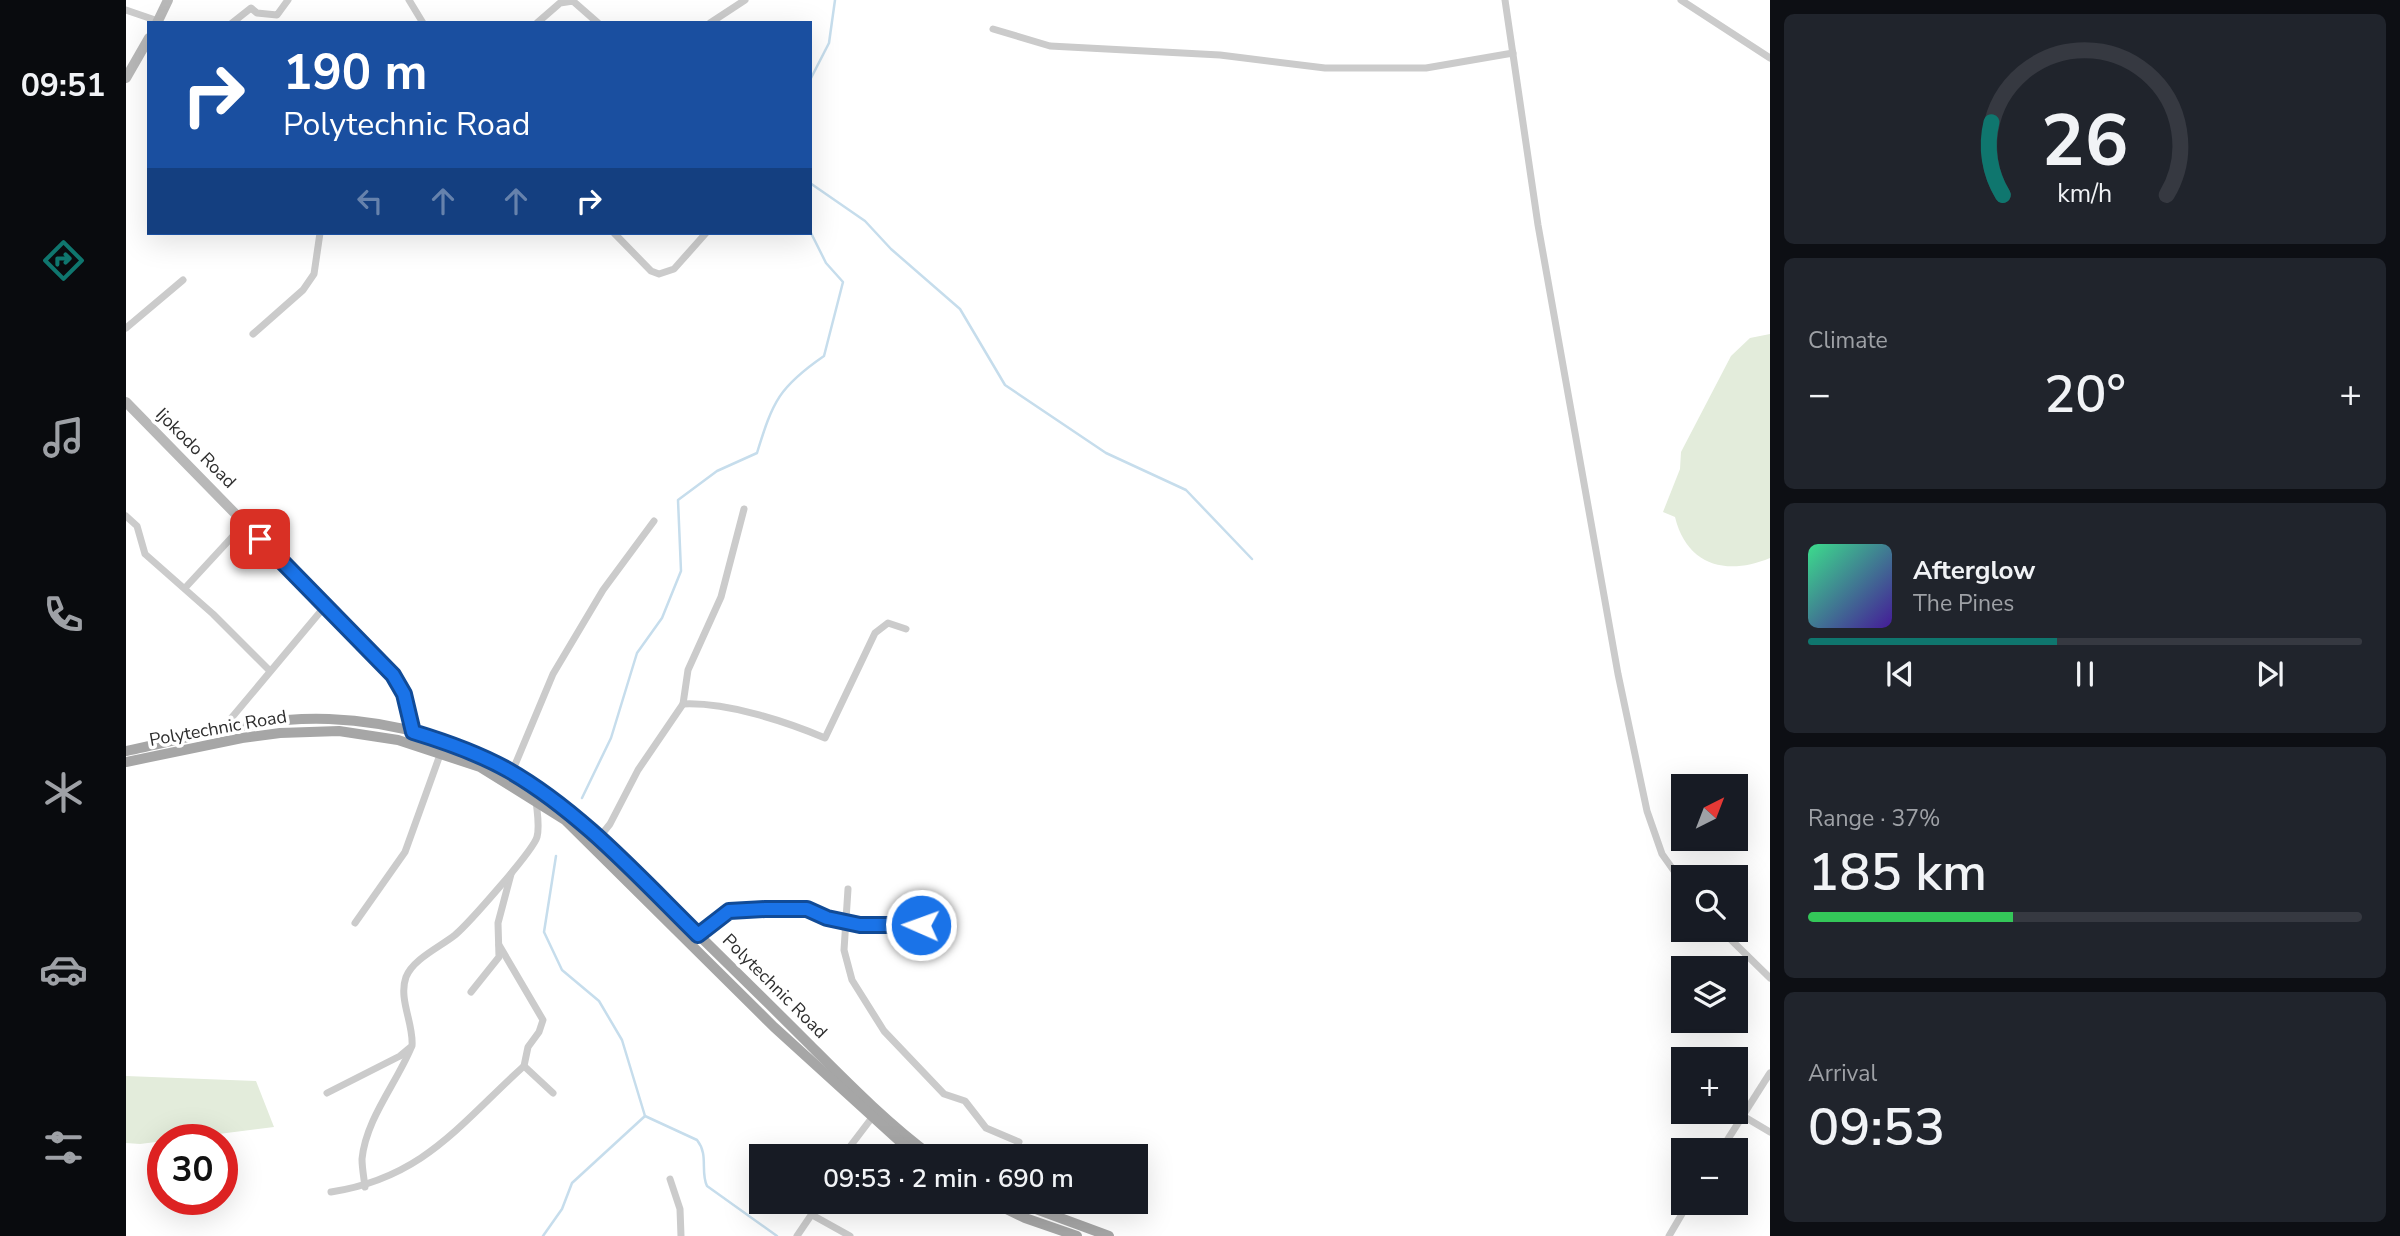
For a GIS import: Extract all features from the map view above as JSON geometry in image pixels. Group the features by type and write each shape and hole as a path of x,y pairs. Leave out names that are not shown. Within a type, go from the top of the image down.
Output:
{"main road":[{"path":"158,21 168,0"},
{"path":"126,78 147,41"},
{"name":"Ijokodo Road","path":"126,402 393,675 407,705 412,738"},
{"path":"399,734 407,705"},
{"name":"Polytechnic Road","path":"126,751 272,721 329,719 468,750 512,772 559,805 598,839 698,935 904,1144"},
{"name":"Polytechnic Road","path":"126,762 280,733 339,731 399,734"},
{"name":"Polytechnic Road","path":"412,738 480,767 565,820 774,1027 875,1114 915,1144"},
{"path":"1017,1214 1077,1236"},
{"path":"1049,1214 1108,1236"}],"street":[{"path":"246,0 257,13 277,15 288,0"},
{"path":"409,0 422,21"},
{"path":"712,21 745,0"},
{"path":"1505,0 1538,225 1627,716 1647,811 1662,854 1671,867"},
{"path":"1681,0 1770,58"},
{"path":"539,21 560,3 573,1 596,21"},
{"path":"235,21 251,8"},
{"path":"126,10 155,21"},
{"path":"993,29 1050,46 1220,55 1325,68 1426,68 1513,53"},
{"path":"253,334 303,290 314,274 320,235"},
{"path":"616,235 651,271 659,274 674,268 704,235"},
{"path":"126,328 183,280"},
{"path":"598,839 610,824 638,770 683,704 688,670 721,597 744,509"},
{"path":"126,516 137,526 145,554 185,588 269,670"},
{"path":"512,772 553,674 603,590 654,521"},
{"path":"185,588 245,523"},
{"path":"221,731 269,670 326,605"},
{"path":"683,704 705,703 797,726 825,738 875,632 888,623 906,629"},
{"path":"355,923 405,852 441,752"},
{"path":"365,1187 362,1158 382,1101 412,1046 412,1027 405,1003 406,976 420,961 475,918 537,839 539,820 536,800"},
{"path":"471,992 495,965 499,945 498,923 512,870"},
{"path":"848,889 844,950 852,980 884,1031 944,1094 965,1101 985,1128 1020,1142"},
{"path":"698,935 729,911 807,909 844,922 921,925"},
{"path":"1733,942 1770,978"},
{"path":"331,1192 365,1187 403,1170 438,1149 524,1066 528,1047 539,1032 543,1020 499,945"},
{"path":"327,1094 400,1056 412,1046"},
{"path":"524,1066 553,1093"},
{"path":"1748,1108 1770,1073"},
{"path":"852,1144 875,1114"},
{"path":"1748,1119 1770,1132"},
{"path":"670,1179 680,1209 681,1236"},
{"path":"1669,1236 1681,1215"},
{"path":"797,1236 814,1216 850,1236"}],"green space":[{"path":"1770,334 1770,558 1739,566 1724,566 1699,556 1681,534 1675,517 1663,512 1680,469 1681,452 1731,356 1750,338"},
{"path":"126,1076 256,1081 274,1127 238,1132 238,1124 147,1124 147,1143 126,1143"}],"waterway":[{"path":"812,76 829,43 835,0"},
{"path":"812,184 865,221 891,249 960,309 1005,385 1106,453 1186,490 1252,559"},
{"path":"582,798 611,738 637,653 662,618 681,571 678,500 717,471 757,453 768,420 780,397 797,377 824,356 843,282 826,263 812,235"},
{"path":"556,856 544,932 562,970 599,1001 622,1040 645,1116 697,1140 703,1151 707,1186 777,1236"},
{"path":"543,1236 562,1209 572,1183 645,1116"}],"route":[{"path":"260,539 393,675 404,694 413,732 468,750 529,782 591,832 698,935 729,911 765,909 807,909 827,918 860,925 921,925"}]}
